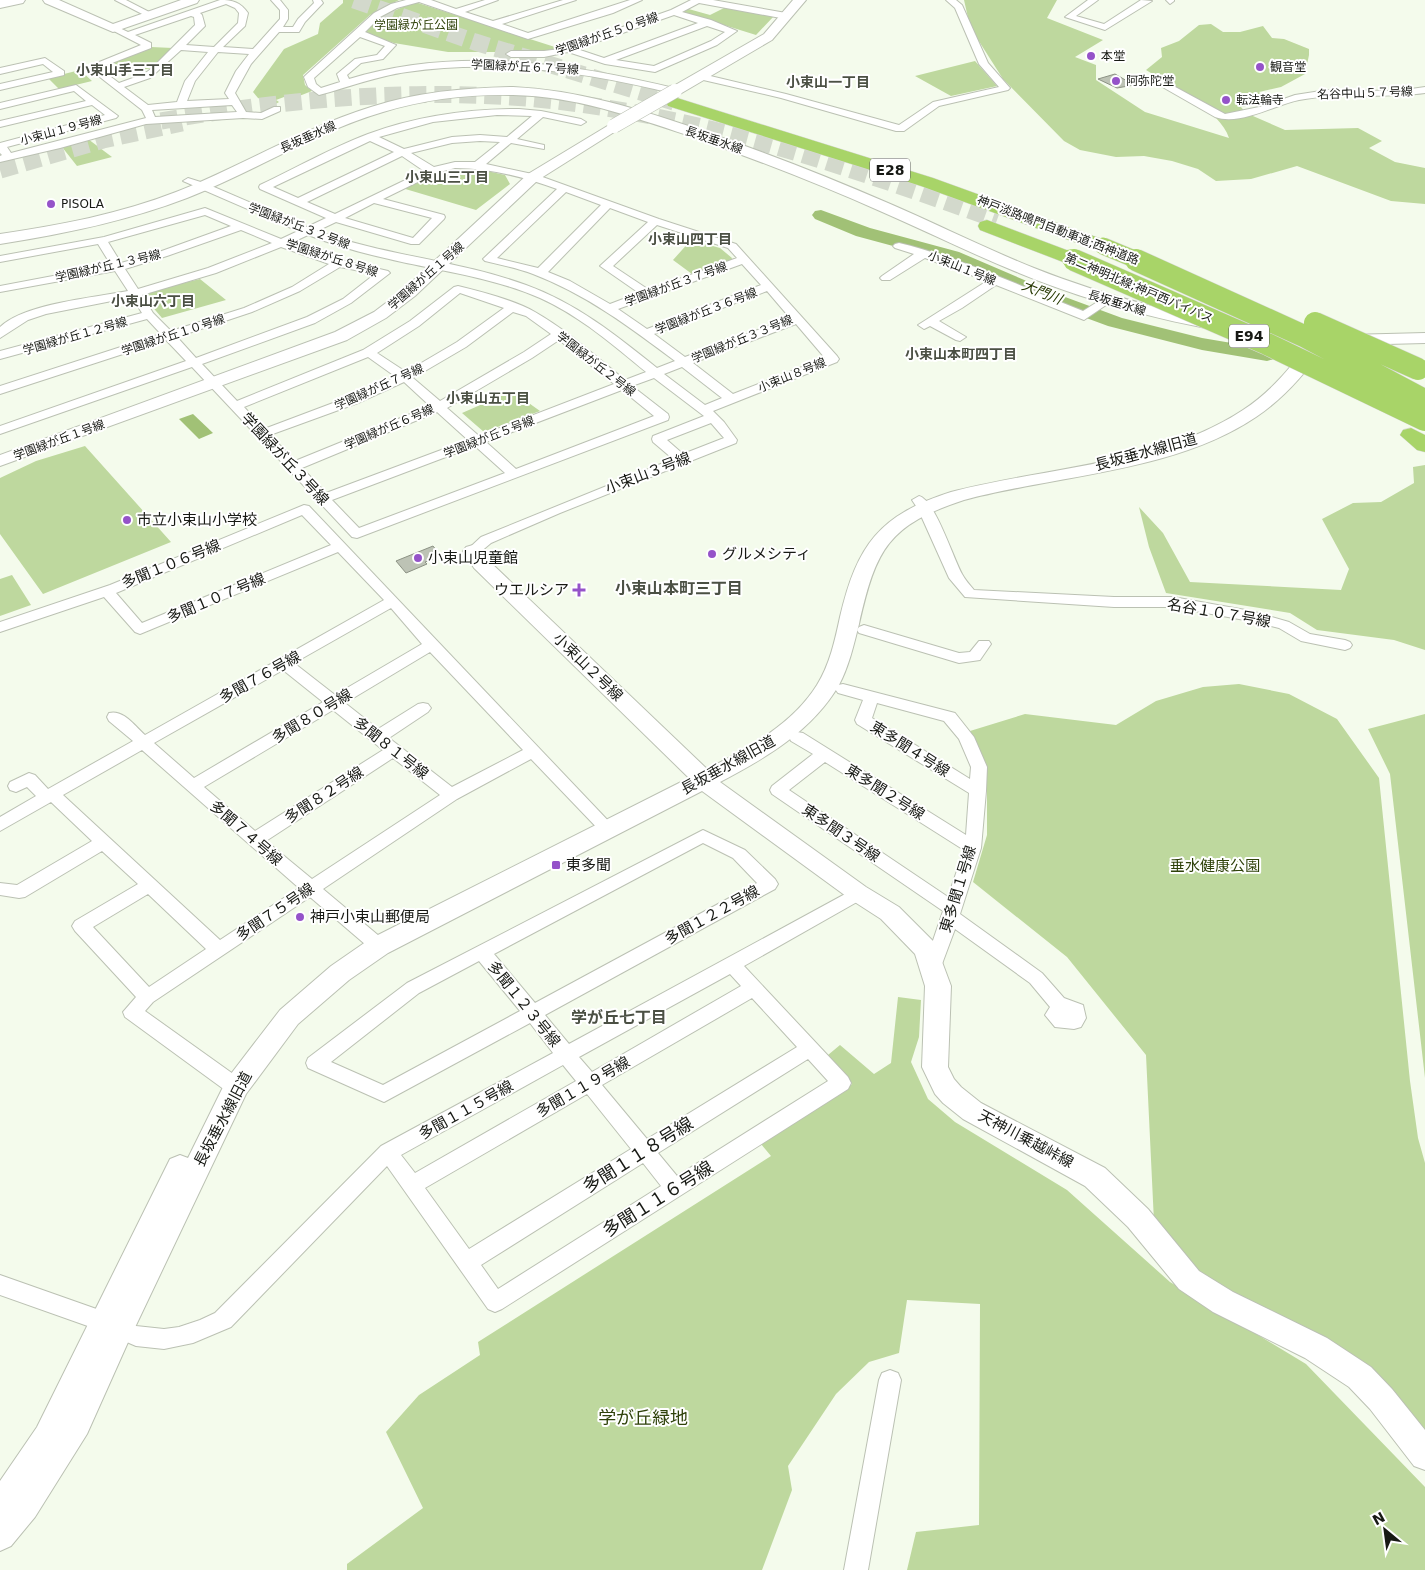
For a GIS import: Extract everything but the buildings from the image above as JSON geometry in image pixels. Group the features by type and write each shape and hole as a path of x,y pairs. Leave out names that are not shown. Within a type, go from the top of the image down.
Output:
{"highway":[{"name":"神戸淡路鳴門自動車道;西神道路","path":"678,97 1107,243 1286,316 1425,389"},
{"name":"第二神明北線;神戸西バイパス","path":"992,223 1201,304 1425,409"},
{"path":"1075,255 1286,359 1420,433"},
{"name":"神戸淡路鳴門自動車道;西神道路","path":"1163,265 1284,326 1425,401"},
{"path":"1163,265 1330,354 1425,409"},
{"path":"1163,265 1334,331 1425,372"},
{"path":"1314,336 1425,389"},
{"path":"1314,336 1425,409"}],"street":[{"path":"0,4 19,0"},
{"path":"49,0 148,45 92,67 146,108 152,120"},
{"path":"119,0 136,5 151,15"},
{"path":"114,28 151,15 226,0 238,6 244,12 245,18 242,24 192,75 182,96 181,104"},
{"path":"243,114 230,93 236,76 253,52 277,29 284,19 284,10 275,0"},
{"path":"277,29 296,30 301,21 319,3 317,0"},
{"name":"学園緑が丘６７号線","path":"416,0 394,6 377,15 360,33 309,77 315,93 345,82 428,66 503,64 563,68 619,77 678,97"},
{"path":"422,0 528,36 610,11 638,0"},
{"path":"457,12 494,0"},
{"path":"494,24 572,0"},
{"path":"698,0 786,16"},
{"name":"学園緑が丘５０号線","path":"466,54 544,54 568,49 674,12 698,0"},
{"name":"学園緑が丘１号線","path":"0,461 341,336 380,315 409,293 533,177 614,126 678,97 702,77 768,37 800,0"},
{"path":"702,77 782,96 900,129 936,104 1005,88 984,64 959,7 950,0"},
{"path":"1094,0 1069,17 1105,27 1148,1 1145,0"},
{"path":"754,10 765,1"},
{"path":"127,35 193,6"},
{"path":"118,86 147,76 200,26 198,15 193,6"},
{"path":"568,49 605,60 656,69 714,43 732,31 674,12"},
{"path":"605,60 708,22"},
{"path":"345,82 342,74 358,60 380,57 391,45 360,33"},
{"path":"178,47 253,52"},
{"path":"428,66 436,57 441,56"},
{"path":"0,71 45,61 61,74 0,87"},
{"name":"名谷中山５７号線","path":"1155,79 1218,116 1267,108 1295,98 1327,93 1397,94 1425,90"},
{"name":"長坂垂水線","path":"0,229 89,214 147,197 188,181 322,121 376,103 408,95 464,88 516,86 566,90 633,104 772,152 1057,274 1105,292 1160,308 1314,336 1425,330"},
{"path":"0,106 76,88 94,102"},
{"name":"長坂垂水線","path":"0,239 56,230 158,204 203,186 332,126 382,107 413,100 465,93 515,91 561,95 625,109 764,157 862,197 1048,280 1106,301 1155,315 1215,327 1314,336 1425,338"},
{"path":"0,124 94,102"},
{"name":"小束山１９号線","path":"5,158 0,146 113,116 94,102"},
{"path":"146,108 181,104 234,102"},
{"path":"5,158 56,146 114,128 152,120 243,114 262,116 277,109"},
{"path":"373,200 440,217 415,242 335,218 264,187 370,137 400,126 449,115 500,111 541,114 581,122"},
{"path":"478,165 541,114"},
{"path":"299,202 402,152 428,144 467,137 487,136 540,146"},
{"path":"370,137 402,152 432,170"},
{"name":"学園緑が丘３３号線","path":"0,334 4,328 18,319 41,312 135,293 206,273 283,243 432,170 454,166 478,165 533,177 655,221 732,246 798,319 655,373"},
{"name":"学園緑が丘３２号線","path":"188,181 308,231 362,249 517,286 560,303 579,315 655,373"},
{"path":"564,188 489,259 540,273 573,288 609,308 731,399"},
{"path":"540,273 608,204"},
{"name":"学園緑が丘８号線","path":"0,259 102,242 205,211 338,263 384,273 347,300 311,320 274,336 0,430"},
{"path":"647,294 606,266 655,221"},
{"name":"学園緑が丘１３号線","path":"0,289 118,267 171,252 241,226"},
{"name":"学園緑が丘３号線","path":"102,242 149,315 357,534"},
{"name":"小束山１号線","path":"899,246 955,264 1084,316 1106,301"},
{"path":"886,278 924,253"},
{"name":"学園緑が丘３７号線","path":"609,308 743,260"},
{"name":"学園緑が丘１０号線","path":"0,390 248,310 296,289 338,263"},
{"path":"960,337 927,323 958,306 994,281"},
{"name":"学園緑が丘３６号線","path":"644,334 768,287"},
{"name":"学園緑が丘２号線","path":"235,406 304,380 368,352 432,312 458,289 530,314 559,334 663,417 357,534"},
{"name":"学園緑が丘７号線","path":"262,434 336,407 405,377 479,334 512,307"},
{"name":"学園緑が丘１２号線","path":"0,356 149,315"},
{"name":"小束山８号線","path":"707,414 731,399 832,359 798,319"},
{"name":"学園緑が丘６号線","path":"292,467 438,406 528,355 559,334"},
{"name":"長坂垂水線旧道","path":"0,1509 48,1438 112,1326 231,1084 289,1018 374,942 700,776 742,762 782,735 809,710 829,683 836,668 859,580 872,552 888,532 922,504 1153,453 1210,435 1253,411 1276,393 1314,336"},
{"path":"368,352 405,377 514,474"},
{"name":"学園緑が丘５号線","path":"323,499 655,373"},
{"name":"小束山３号線","path":"473,551 486,540 546,514 731,440 727,432 707,414 655,373"},
{"path":"682,460 658,439 707,414"},
{"name":"名谷１０７号線","path":"922,504 956,578 970,594 1114,602 1173,602 1251,616 1284,625 1306,638 1345,645"},
{"name":"多聞１０６号線","path":"0,627 33,618 106,591 304,509 393,601"},
{"name":"多聞１０７号線","path":"106,591 140,629 340,546"},
{"name":"小束山２号線","path":"473,551 481,564 700,776"},
{"path":"393,601 431,645 532,752 605,824"},
{"name":"多聞７６号線","path":"0,825 393,601"},
{"path":"864,630 959,658 974,658 984,644"},
{"name":"多聞８０号線","path":"193,786 431,645"},
{"name":"多聞８１号線","path":"285,664 451,795"},
{"name":"東多聞１号線","path":"844,689 949,717 966,737 979,767 973,848 933,967"},
{"name":"東多聞４号線","path":"872,697 863,720 978,791"},
{"path":"378,737 423,708"},
{"name":"多聞７４号線","path":"115,717 254,840 374,942"},
{"name":"東多聞２号線","path":"798,737 973,848"},
{"name":"多聞８２号線","path":"254,840 394,750"},
{"name":"多聞７５号線","path":"231,1084 132,1012 147,996 451,795 532,752"},
{"name":"東多聞３号線","path":"824,754 778,790 952,912"},
{"name":"天神川乗越峠線","path":"700,776 717,792 905,925 926,950 938,986 935,1067 944,1086 952,1095 972,1111 1095,1176 1138,1218 1189,1280 1222,1302 1316,1348 1360,1377 1381,1399 1425,1455"},
{"path":"16,786 29,779 50,795 219,950"},
{"name":"多聞１２２号線","path":"703,836 739,854 769,884 531,1013 384,1094 315,1063 413,988 703,836"},
{"path":"0,889 18,892 103,842"},
{"path":"147,996 81,926 150,885"},
{"name":"多聞１１５号線","path":"0,1285 153,1340 180,1338 199,1332 223,1320 388,1152 732,964 858,892"},
{"path":"952,912 1036,978 1060,1006"},
{"name":"多聞１２３号線","path":"482,952 675,1188"},
{"name":"多聞１１６号線","path":"388,1152 495,1302 841,1083 732,964"},
{"name":"多聞１１９号線","path":"412,1185 754,988"},
{"name":"多聞１１８号線","path":"467,1262 809,1048"},
{"name":"長坂垂水線旧道","path":"0,1535 24,1506 76,1422 112,1326"},
{"path":"856,1570 890,1380"}],"green space":[{"path":"343,0 399,0 370,15 303,75 305,85 312,91 294,98 284,97 276,100 279,102 274,105 258,98 253,92 284,49 318,34 320,23 343,3"},
{"path":"964,0 1057,0 1047,18 1103,40 1075,57 1096,65 1096,80 1145,112 1229,138 1216,118 1205,108 1146,70 1162,57 1161,48 1179,41 1199,25 1211,24 1223,32 1240,32 1263,26 1272,38 1284,39 1309,49 1309,55 1305,74 1281,87 1259,92 1270,102 1241,107 1246,113 1285,130 1358,128 1382,141 1369,148 1395,162 1425,168 1425,204 1391,201 1297,166 1251,179 1216,181 1198,169 1172,161 1144,156 1116,157 1080,150 1064,141 1003,79 975,35 969,22"},
{"name":"学園緑が丘公園","path":"415,2 558,48 539,52 448,52 394,43 363,33 379,17"},
{"path":"726,7 774,16 756,35 679,11 685,8 710,15"},
{"path":"151,47 173,48 153,68 126,72 113,62"},
{"path":"975,61 997,86 951,96 915,76"},
{"path":"80,70 92,81 59,89 48,78"},
{"path":"88,139 112,157 77,166 62,147"},
{"path":"459,169 478,169 505,175 510,184 476,210 402,188 428,176"},
{"path":"691,240 720,248 732,258 731,261 692,274 673,260"},
{"path":"200,279 226,300 162,318 144,297 150,291"},
{"path":"512,391 540,411 484,432 462,413"},
{"path":"85,446 171,542 43,594 0,534 0,478 36,461"},
{"path":"1425,465 1425,650 1394,640 1317,630 1290,613 1166,593 1149,547 1139,507 1163,533 1190,582 1341,590 1349,569 1322,519 1353,503 1381,502 1414,483 1413,467"},
{"path":"12,575 31,605 0,616 0,579"},
{"name":"垂水健康公園","path":"1239,684 1289,694 1337,719 1379,778 1410,1081 1418,1138 1425,1163 1425,1437 1214,1288 1154,1222 1146,1055 1067,957 973,882 987,835 987,769 970,731 1025,714 1116,725 1156,701 1203,687"},
{"path":"1425,714 1425,1078 1390,774 1368,729"},
{"name":"学が丘緑地","path":"898,997 921,1000 919,1037 911,1062 928,1099 955,1122 1067,1190 1170,1282 1306,1364 1425,1487 1425,1570 907,1570 916,1532 979,1525 980,1304 907,1300 899,1353 869,1362 836,1394 788,1466 792,1490 762,1570 347,1570 347,1564 423,1508 386,1432 419,1395 480,1355 478,1342 771,1156 761,1144 852,1084 828,1055 840,1045 874,1074 891,1063"}],"shaded area":[{"path":"193,414 213,433 199,439 179,419"}],"waterway":[{"name":"大門川","path":"821,215 863,232 952,256 1050,298 1115,322 1202,344 1267,355"}],"tunnel":[{"path":"354,0 475,42 674,102"},
{"path":"161,121 248,108 336,98 379,96 467,95 574,103 636,113 758,142 819,159 997,220"},
{"path":"0,170 103,140 182,123"}],"place":[{"name":"本堂","path":"1091,56"},
{"name":"観音堂","path":"1260,67"},
{"name":"阿弥陀堂","path":"1116,81"},
{"name":"転法輪寺","path":"1226,100"},
{"name":"PISOLA","path":"51,204"},
{"name":"市立小束山小学校","path":"127,520"},
{"name":"グルメシティ","path":"712,554"},
{"name":"小束山児童館","path":"418,558"},
{"name":"ウエルシア","path":"579,590"},
{"name":"東多聞","path":"556,865"},
{"name":"神戸小束山郵便局","path":"300,917"}],"district":[{"name":"小束山手三丁目","path":"125,70"},
{"name":"小束山一丁目","path":"828,82"},
{"name":"小束山三丁目","path":"447,177"},
{"name":"小束山四丁目","path":"690,239"},
{"name":"小束山六丁目","path":"153,301"},
{"name":"小束山本町四丁目","path":"961,354"},
{"name":"小束山五丁目","path":"488,398"},
{"name":"小束山本町三丁目","path":"679,588"},
{"name":"学が丘七丁目","path":"619,1017"}]}
